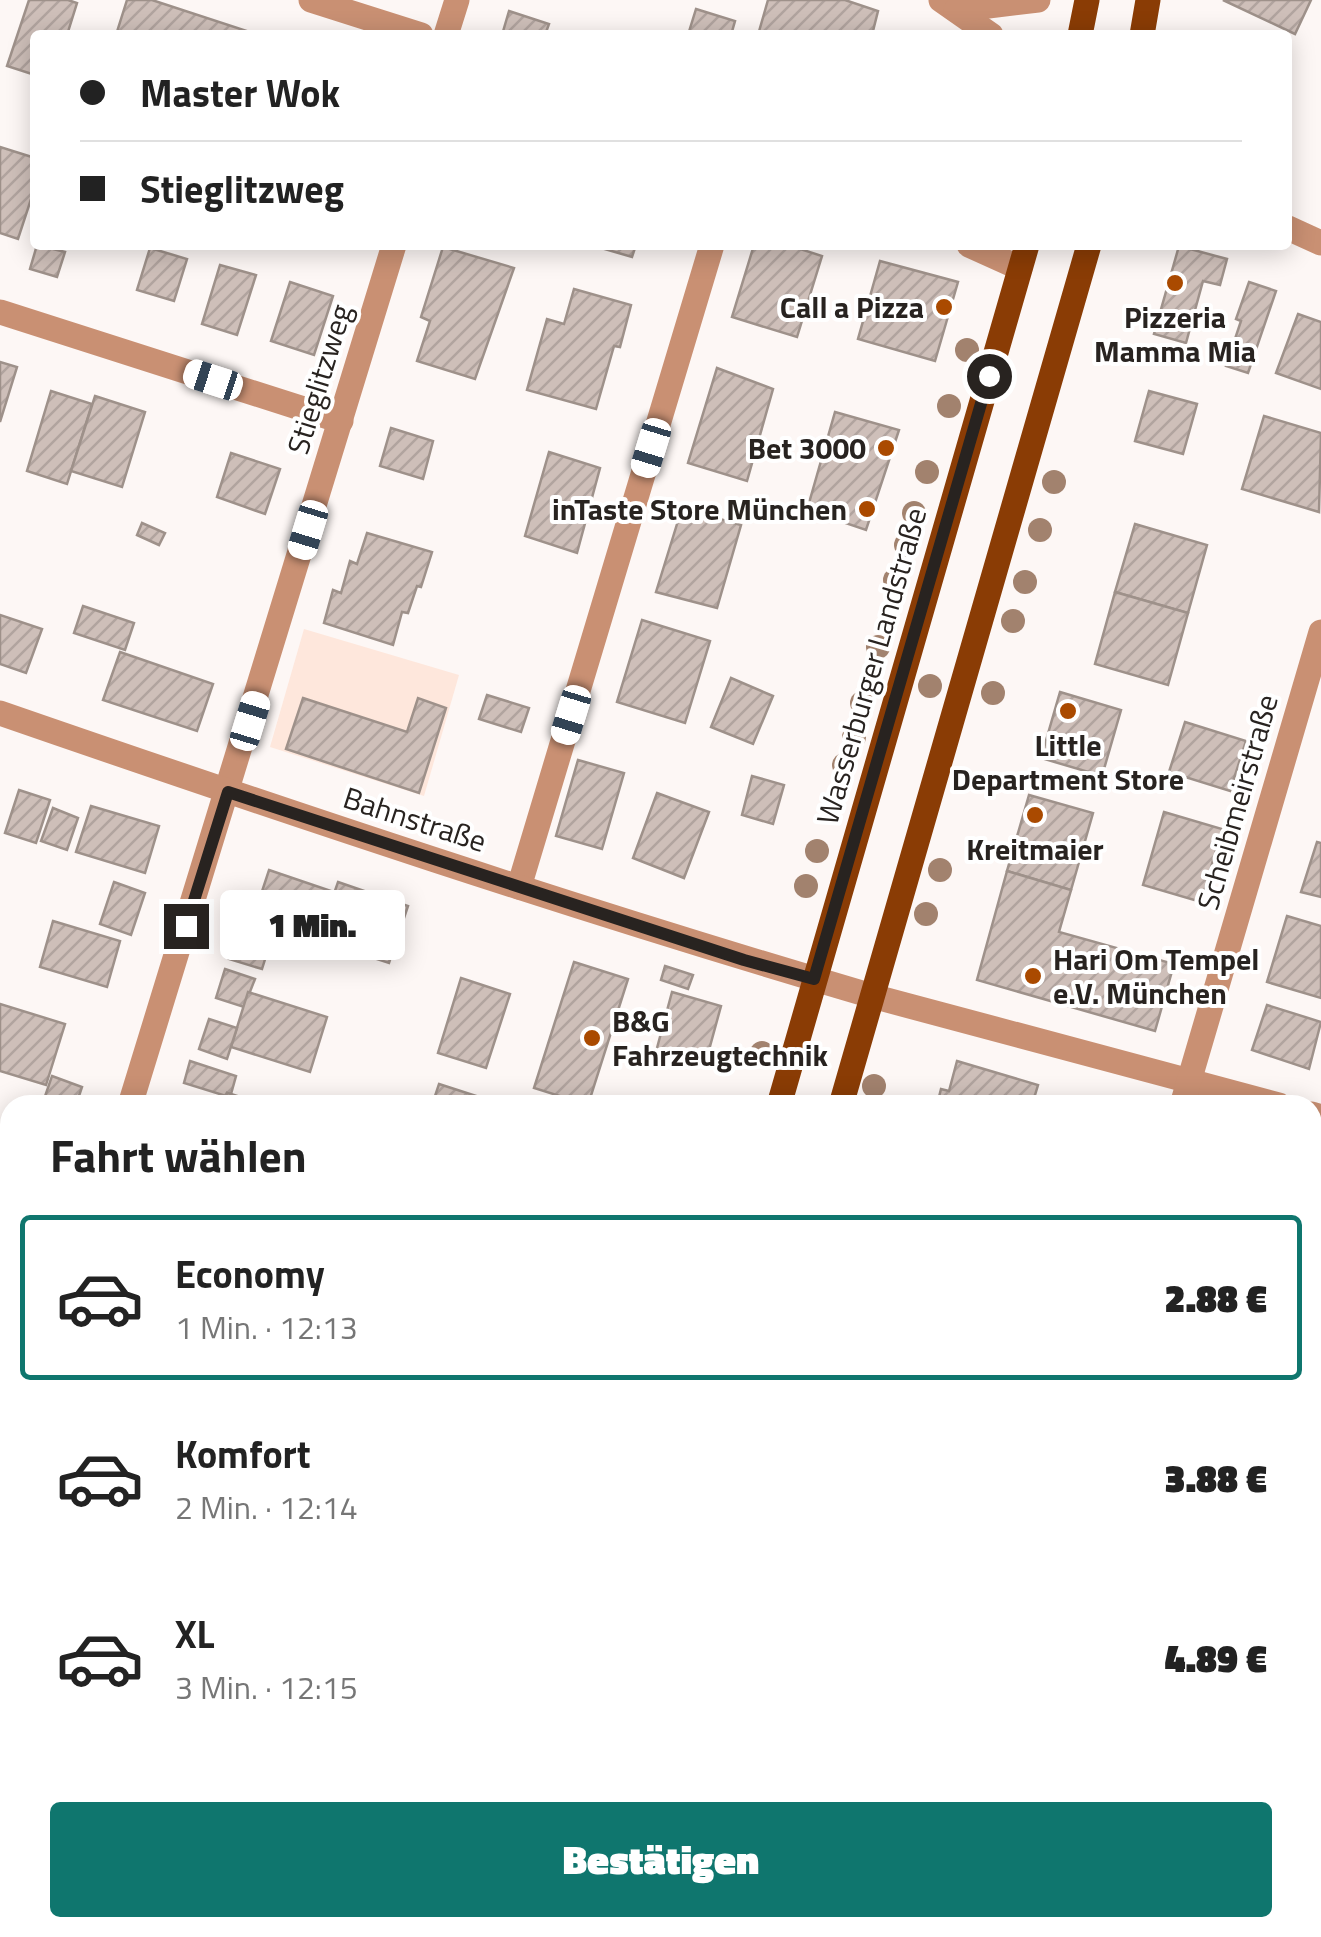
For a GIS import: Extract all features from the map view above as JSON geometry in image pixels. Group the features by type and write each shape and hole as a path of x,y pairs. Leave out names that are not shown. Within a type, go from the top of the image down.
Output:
{"main road":[{"path":"1081,30 1088,0"},
{"path":"1143,30 1148,0"},
{"path":"845,1095 1088,250"},
{"name":"Wasserburger Landstraße","path":"782,1095 1023,256"}],"street":[{"path":"311,0 405,30"},
{"path":"448,30 457,0"},
{"path":"949,5 1038,0"},
{"path":"949,5 984,30"},
{"path":"1292,230 1321,244"},
{"name":"Stieglitzweg","path":"133,1095 393,250"},
{"path":"519,887 710,250"},
{"path":"994,250 1023,256"},
{"path":"0,312 341,422"},
{"name":"Scheibmeirstraße","path":"1186,1093 1321,632"},
{"name":"Bahnstraße","path":"0,713 519,887 1186,1093"}],"shaded area":[{"path":"304,629 459,675 424,796 270,747"}],"building":[{"path":"29,0 77,3 69,30 30,30 30,73 7,66"},
{"path":"127,0 152,0 244,30 118,30"},
{"path":"768,0 845,0 878,11 873,30 759,30"},
{"path":"1223,0 1311,0 1295,34"},
{"path":"696,9 735,21 732,30 690,30"},
{"path":"509,11 549,24 547,30 503,30"},
{"path":"0,147 30,156 30,202 18,239 0,233"},
{"path":"36,250 65,252 57,277 30,269"},
{"path":"149,250 187,259 174,301 137,290"},
{"path":"442,250 514,268 475,379 417,361 430,321 421,317"},
{"path":"608,250 634,250 632,257"},
{"path":"752,250 803,250 822,256 797,337 732,317"},
{"path":"1178,250 1227,259 1220,285 1203,281 1186,343 1154,334"},
{"path":"880,261 958,282 935,361 858,339"},
{"path":"220,265 256,275 237,335 202,324"},
{"path":"290,282 333,296 314,355 271,341"},
{"path":"1249,282 1276,291 1248,373 1226,366"},
{"path":"574,289 631,305 620,347 614,346 596,409 527,390 547,319 564,324"},
{"path":"1298,314 1321,322 1321,389 1276,373"},
{"path":"0,362 17,367 0,422"},
{"path":"717,368 773,389 747,481 688,463"},
{"path":"51,391 92,404 67,484 27,471"},
{"path":"1149,391 1197,404 1183,454 1135,441"},
{"path":"95,396 145,412 122,487 71,471"},
{"path":"835,412 899,430 866,530 807,510"},
{"path":"1264,416 1321,433 1319,512 1242,489"},
{"path":"391,428 433,441 423,479 380,466"},
{"path":"549,452 600,468 577,553 525,536"},
{"path":"231,453 280,469 265,514 217,497"},
{"path":"682,508 741,525 717,608 656,592"},
{"path":"142,523 165,533 159,545 137,535"},
{"path":"1135,524 1207,545 1188,613 1115,592"},
{"path":"367,533 432,552 408,613 402,612 393,645 324,623 333,590 341,593 350,561 357,564"},
{"path":"1115,592 1188,613 1168,685 1095,664"},
{"path":"83,606 134,623 125,650 74,633"},
{"path":"0,615 42,629 26,673 0,664"},
{"path":"642,620 710,641 685,723 617,702"},
{"path":"120,652 213,684 197,731 103,700"},
{"path":"731,678 773,696 753,744 711,727"},
{"path":"1060,692 1121,710 1102,776 1041,758"},
{"path":"487,695 529,708 521,732 479,719"},
{"path":"303,698 407,732 418,698 446,708 419,793 286,749"},
{"path":"1185,722 1246,741 1230,791 1169,772"},
{"path":"578,760 624,773 602,849 556,836"},
{"path":"752,776 784,785 773,824 742,815"},
{"path":"19,790 50,800 36,843 5,833"},
{"path":"657,793 709,812 684,878 633,858"},
{"path":"1029,795 1093,813 1071,890 1007,871"},
{"path":"91,806 159,826 145,873 76,852"},
{"path":"53,808 78,818 67,850 41,841"},
{"path":"1164,812 1222,829 1201,902 1143,885"},
{"path":"1317,842 1321,843 1321,897 1301,892"},
{"path":"269,870 334,892 317,944 252,922"},
{"path":"1007,871 1071,890 1059,932 1174,964 1155,1031 977,980"},
{"path":"114,882 145,893 131,935 100,924"},
{"path":"338,882 408,906 389,963 318,940"},
{"path":"1287,916 1321,926 1321,998 1267,982"},
{"path":"53,921 120,941 107,987 40,967"},
{"path":"239,929 271,940 262,969 229,959"},
{"path":"574,962 628,979 591,1095 556,1095 534,1088"},
{"path":"665,966 693,975 688,989 661,980"},
{"path":"225,969 255,979 244,1007 216,998"},
{"path":"461,978 510,994 486,1068 438,1053"},
{"path":"248,992 327,1017 310,1072 231,1047"},
{"path":"672,992 721,1006 706,1061 657,1048"},
{"path":"0,1004 65,1024 46,1085 0,1071"},
{"path":"1267,1005 1321,1022 1309,1069 1252,1050"},
{"path":"209,1019 237,1028 227,1059 199,1049"},
{"path":"190,1061 236,1076 231,1094 226,1095 184,1083"},
{"path":"957,1061 1038,1085 1035,1095 940,1095 941,1089 949,1091"},
{"path":"52,1076 82,1087 79,1095 45,1095"},
{"path":"439,1084 473,1095 435,1095"}],"place":[{"name":"Pizzeria Mamma Mia","path":"1175,283"},
{"name":"Call a Pizza","path":"944,307"},
{"name":"Bet 3000","path":"886,448"},
{"name":"inTaste Store München","path":"867,509"},
{"name":"Little Department Store","path":"1068,711"},
{"name":"Kreitmaier","path":"1035,815"},
{"name":"Hari Om Tempel e.V. München","path":"1033,976"},
{"name":"B&G Fahrzeugtechnik","path":"592,1038"}],"route":[{"path":"186,926 228,792 744,960 814,979 989,376"}]}
